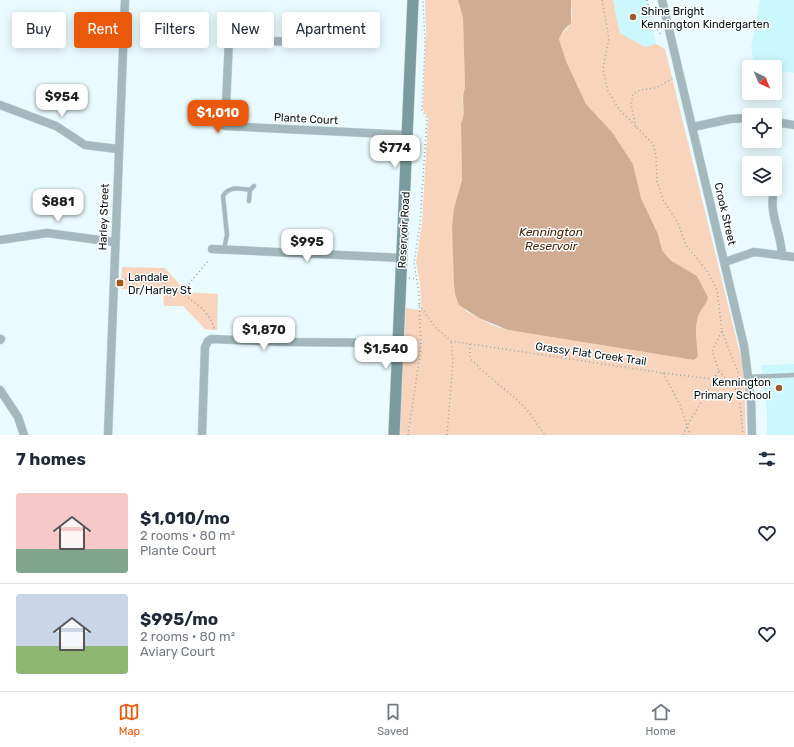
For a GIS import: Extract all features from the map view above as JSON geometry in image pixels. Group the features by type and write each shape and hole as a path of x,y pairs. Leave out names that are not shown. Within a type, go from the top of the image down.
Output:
{"main road":[{"name":"Reservoir Road","path":"394,435 403,258 413,0"}],"street":[{"name":"Harley Street","path":"108,435 114,242 125,0"},
{"name":"Crook Street","path":"662,0 744,346 749,377 752,435"},
{"name":"Plante Court","path":"282,41 229,40 225,126 408,135"},
{"path":"0,105 56,126 85,145 118,150"},
{"path":"693,127 730,119 742,118"},
{"path":"782,123 794,125"},
{"path":"773,196 773,205 782,242 782,256"},
{"path":"0,240 47,233 114,242"},
{"path":"212,249 403,258"},
{"path":"725,262 754,252 794,257"},
{"path":"202,435 205,347 208,341 215,338 285,342 399,343"},
{"path":"0,390 18,417 24,435"}],"lane":[{"path":"249,201 250,190 254,186"},
{"path":"224,249 227,235 223,196 230,188 250,190"},
{"path":"749,377 794,375"}],"path":[{"path":"408,435 421,348 420,305 414,263 420,224 427,118 422,110 425,44 423,0"},
{"path":"602,0 609,38 603,69 605,83 619,109 636,128 648,137 655,148 657,181 663,200 678,224 686,245 714,282 719,302 722,331 738,373 743,435"},
{"path":"647,0 653,24 664,40"},
{"path":"636,128 631,104 633,94 640,90 656,88 680,75"},
{"path":"181,293 209,260"},
{"path":"113,279 156,280 181,293 203,309 213,324 215,338"},
{"path":"420,305 436,328 451,341 453,360 447,435"},
{"path":"722,331 712,351 719,371 739,394"},
{"name":"Grassy Flat Creek Trail","path":"451,341 663,373 713,379"},
{"path":"470,344 470,358 482,371 510,394 528,412 545,435"},
{"path":"683,435 686,426 708,393 713,379 719,371"},
{"path":"663,373 680,405 690,435"},
{"path":"540,435 542,431"}],"shaded area":[{"path":"425,0 458,0 463,18 465,88 463,92 463,120 461,124 462,180 454,208 452,226 454,253 466,311 492,325 508,330 694,360 698,355 696,326 699,314 708,297 697,276 670,260 662,250 658,234 641,198 633,164 612,132 586,104 566,61 559,39 571,23 571,0 613,0 620,33 645,47 656,44 665,49 744,370 746,435 400,435 406,308 421,310 420,284 416,262 422,223 428,118 423,109 426,30"},
{"name":"Shine Bright Kennington Kindergarten","path":"613,0 646,0 656,44 645,47 620,33"},
{"path":"760,0 794,0 794,73 782,71 782,60 754,60 751,47"},
{"path":"122,267 165,268 186,292 218,294 217,330 205,329 183,306 164,306 163,290 121,289"},
{"name":"Kennington Primary School","path":"794,364 794,435 767,435 767,412 761,365"}],"water":[{"name":"Kennington Reservoir","path":"458,0 571,0 571,23 563,31 559,39 566,61 586,104 612,132 633,164 641,198 658,234 662,250 670,260 697,276 708,297 699,314 696,326 698,356 694,360 508,330 479,318 459,305 455,294 454,283 452,226 454,208 462,180 461,123 463,119 463,97 465,88 463,18"}],"place":[{"name":"Shine Bright Kennington Kindergarten","path":"633,17"},
{"name":"Landale Dr/Harley St","path":"120,283"},
{"name":"Kennington Primary School","path":"779,388"}]}
